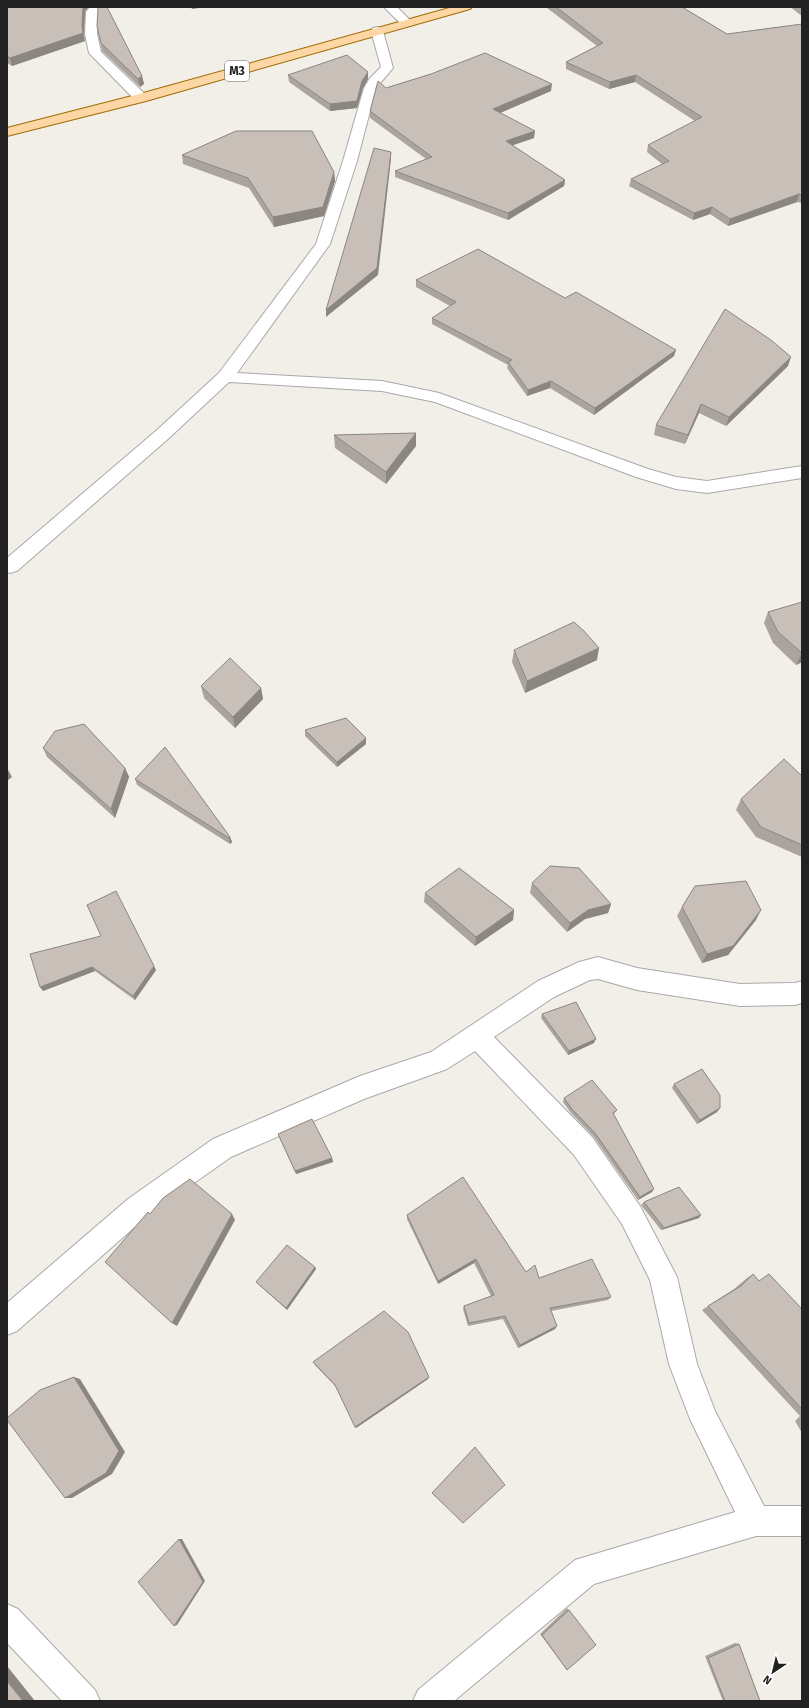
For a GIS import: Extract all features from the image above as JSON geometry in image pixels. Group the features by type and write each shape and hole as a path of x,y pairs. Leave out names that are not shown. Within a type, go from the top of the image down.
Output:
{"main road":[{"name":"M3","path":"7,132 141,98 466,7"}],"street":[{"path":"96,7 92,12 90,34 95,53 141,98"},
{"path":"390,7 407,23"},
{"path":"8,567 163,434 225,377 323,244 352,154 370,88 374,81 387,68 377,31"},
{"path":"225,377 382,386 439,398 642,473 676,483 707,487 802,472"},
{"path":"7,1322 137,1208 222,1148 360,1088 438,1061 546,988 586,970 598,968 637,979 740,995 795,994 802,992"},
{"path":"476,1035 583,1146 631,1215 662,1277 683,1364 704,1419 756,1521"},
{"path":"429,1701 586,1571 756,1521 802,1521"},
{"path":"7,1620 84,1701"}],"building":[{"path":"7,7 83,7 83,33 10,58 7,56"},
{"path":"98,7 107,7 142,76 138,79 101,43 97,26"},
{"path":"556,7 682,7 727,34 802,24 802,195 799,194 730,219 712,207 694,213 631,179 669,161 648,145 702,117 636,75 610,82 566,62 603,43"},
{"path":"485,53 552,84 493,109 535,131 506,141 565,180 508,213 395,171 432,157 370,111 378,81 386,88 431,74"},
{"path":"347,55 368,72 362,81 357,101 330,104 288,75"},
{"path":"236,131 312,131 334,172 323,207 273,217 248,178 182,155"},
{"path":"374,148 391,152 377,268 326,310"},
{"path":"478,249 565,298 576,292 676,350 595,408 551,381 528,390 508,362 512,360 432,318 456,302 416,280"},
{"path":"725,309 771,340 791,357 729,417 701,404 688,435 656,425"},
{"path":"416,433 386,472 334,435"},
{"path":"802,602 802,653 778,632 768,612"},
{"path":"574,622 599,648 527,681 514,650"},
{"path":"230,658 261,688 233,717 201,686"},
{"path":"346,718 366,738 337,762 305,730"},
{"path":"84,724 125,768 111,809 43,748 55,731"},
{"path":"165,747 230,837 229,838 135,779"},
{"path":"784,759 802,776 802,845 761,827 741,799"},
{"path":"550,866 579,868 611,904 588,910 570,923 532,883"},
{"path":"459,868 514,910 476,937 425,893"},
{"path":"746,881 761,910 733,946 707,954 682,907 695,886"},
{"path":"116,891 154,966 133,996 92,967 40,987 30,954 101,936 87,905"},
{"path":"576,1002 596,1039 569,1051 542,1014"},
{"path":"702,1069 720,1095 720,1108 700,1120 674,1084"},
{"path":"592,1080 617,1110 613,1113 654,1189 640,1197 595,1133 572,1109 564,1098"},
{"path":"312,1119 332,1158 295,1171 278,1134"},
{"path":"463,1177 526,1272 535,1265 539,1278 592,1259 611,1297 550,1308 557,1326 520,1345 505,1316 469,1323 464,1306 494,1295 476,1259 438,1281 407,1215"},
{"path":"190,1179 232,1214 172,1323 105,1262 148,1212 150,1214 163,1198"},
{"path":"679,1187 701,1215 664,1228 644,1202"},
{"path":"287,1245 315,1267 286,1308 256,1282"},
{"path":"753,1274 759,1281 769,1274 802,1309 802,1409 708,1306 741,1286"},
{"path":"384,1311 408,1332 429,1377 355,1427 335,1385 313,1362"},
{"path":"74,1377 119,1451 106,1473 65,1498 7,1418 40,1390"},
{"path":"475,1447 505,1485 463,1523 432,1493"},
{"path":"179,1539 203,1582 174,1626 138,1582"},
{"path":"569,1610 596,1645 567,1670 542,1635"},
{"path":"739,1644 760,1701 725,1701 708,1658"},
{"path":"7,1681 23,1701 7,1701"}]}
